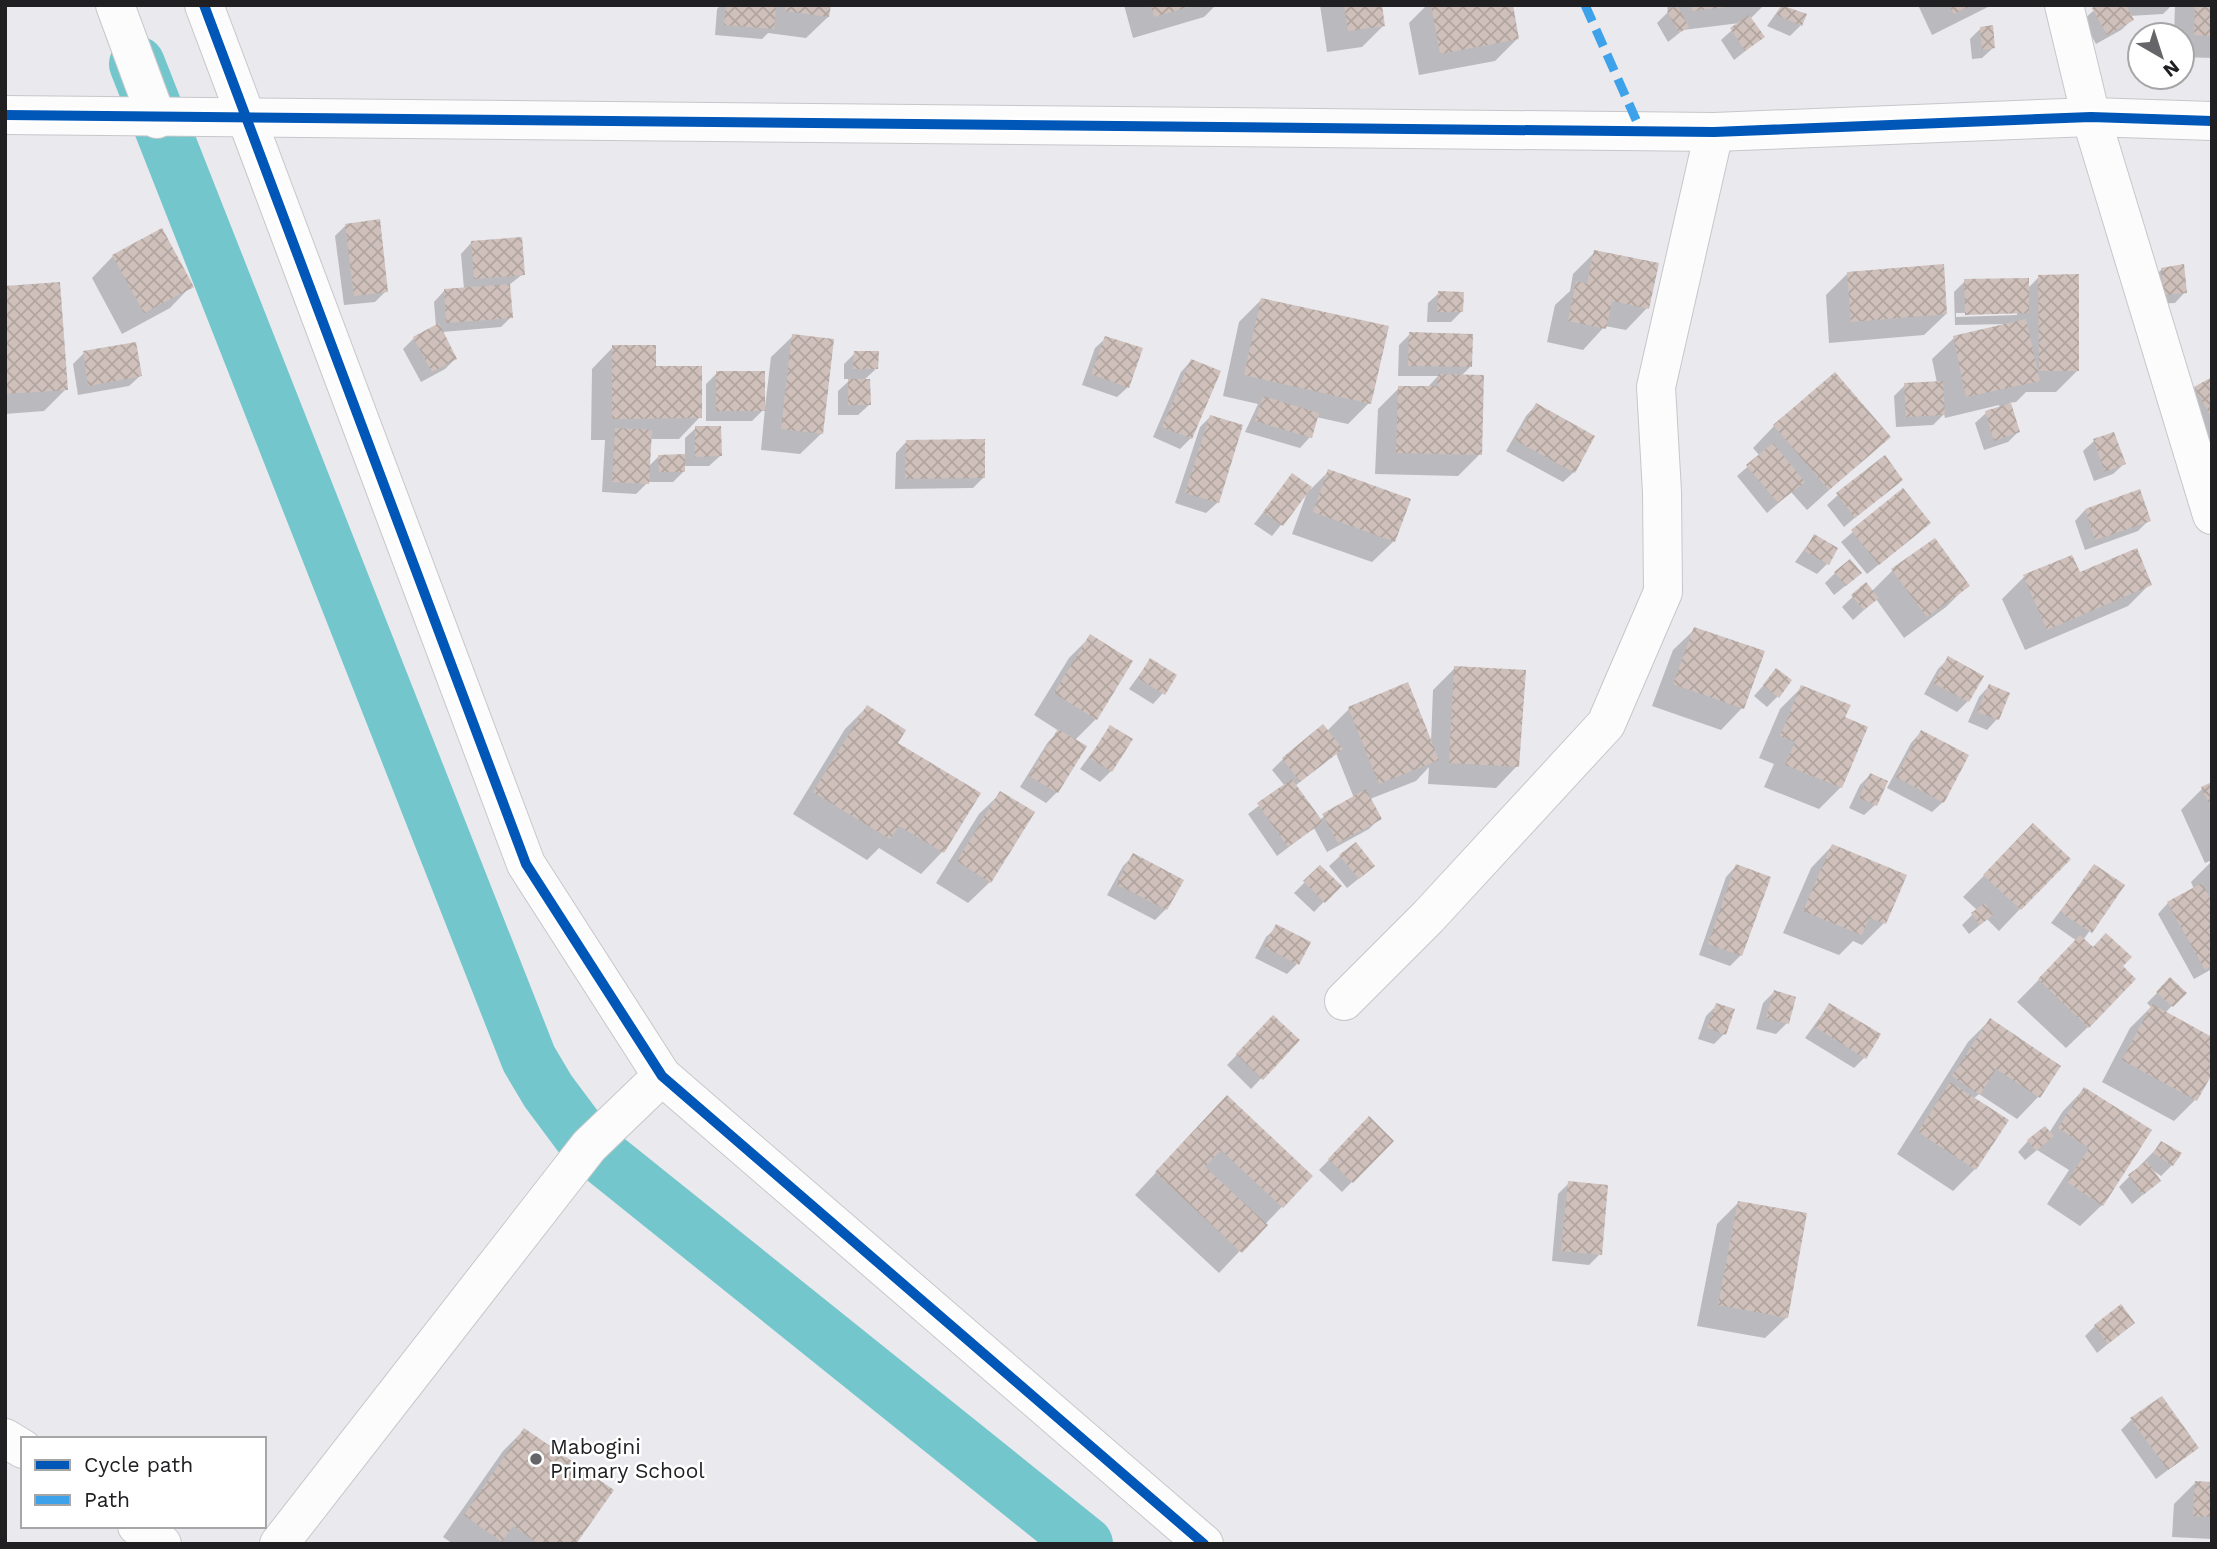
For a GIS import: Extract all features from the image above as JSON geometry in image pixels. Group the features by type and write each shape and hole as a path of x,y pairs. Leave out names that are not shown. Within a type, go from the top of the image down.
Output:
{"street":[{"path":"115,5 157,119"},
{"path":"204,5 249,117 526,864 662,1076 1204,1544"},
{"path":"2064,5 2091,117 2212,515"},
{"path":"5,115 157,119 249,117 1714,132 2091,117 2212,121"},
{"path":"1344,1000 1428,918 1606,724 1663,592 1662,492 1656,387 1714,132"},
{"path":"279,1544 589,1146 662,1076"},
{"path":"5,1438 21,1448"},
{"path":"140,1528 162,1544"}],"building":[{"path":"726,5 776,5 774,29 724,25"},
{"path":"785,5 831,5 829,17 785,11"},
{"path":"1151,5 1192,5 1192,6 1154,17"},
{"path":"1344,5 1382,5 1385,26 1348,31"},
{"path":"1431,5 1513,5 1519,39 1440,54"},
{"path":"1677,5 1689,27 1679,33 1667,11"},
{"path":"1691,5 1725,5 1725,7 1692,11"},
{"path":"1781,5 1807,14 1802,26 1777,15"},
{"path":"1949,5 1972,5 1954,14"},
{"path":"2097,5 2126,5 2134,20 2126,21 2126,24 2107,35 2092,8"},
{"path":"2195,5 2212,5 2212,36 2196,35"},
{"path":"1749,15 1765,37 1745,51 1730,28"},
{"path":"1993,25 1995,48 1982,50 1980,27"},
{"path":"380,219 388,292 354,296 345,224"},
{"path":"162,228 194,287 144,313 112,255"},
{"path":"522,237 525,275 474,279 471,241"},
{"path":"1594,250 1659,263 1649,309 1612,301 1606,329 1568,321 1576,281 1587,284"},
{"path":"1944,264 1947,314 1851,322 1847,272"},
{"path":"2184,264 2187,293 2164,295 2161,268"},
{"path":"2079,274 2079,371 2039,371 2038,275"},
{"path":"2029,278 2029,313 1965,315 1964,279"},
{"path":"60,282 68,390 5,394 5,286"},
{"path":"510,284 513,318 446,323 444,289"},
{"path":"1438,291 1464,292 1463,312 1437,312"},
{"path":"1261,298 1389,326 1371,404 1244,375"},
{"path":"2026,319 2040,381 1966,397 1953,336"},
{"path":"439,323 457,359 432,372 413,337"},
{"path":"1409,332 1473,334 1472,367 1408,366"},
{"path":"792,334 834,339 823,434 781,429"},
{"path":"1105,336 1143,348 1129,388 1091,374"},
{"path":"136,342 142,376 88,386 83,351"},
{"path":"612,345 656,345 656,366 702,366 702,418 612,419"},
{"path":"854,351 879,351 878,369 853,369"},
{"path":"1191,359 1221,371 1192,439 1162,427"},
{"path":"716,371 765,371 765,411 716,411"},
{"path":"1835,372 1891,437 1829,490 1773,425"},
{"path":"1438,374 1484,375 1482,455 1396,453 1398,386 1437,386"},
{"path":"2212,377 2212,418 2194,387"},
{"path":"848,379 870,379 871,405 848,405"},
{"path":"1943,381 1945,415 1906,417 1904,383"},
{"path":"1263,396 1319,413 1312,438 1255,421"},
{"path":"1536,403 1595,436 1575,473 1515,440"},
{"path":"2011,403 2020,432 1994,441 1985,411"},
{"path":"1210,415 1243,425 1219,503 1185,493"},
{"path":"695,426 721,426 722,456 695,457"},
{"path":"615,428 652,430 649,484 612,482"},
{"path":"2114,432 2126,464 2105,472 2093,439"},
{"path":"985,439 985,478 905,479 906,440"},
{"path":"1773,443 1805,482 1778,503 1746,465"},
{"path":"685,454 685,472 659,472 658,455"},
{"path":"1885,455 1903,480 1855,518 1836,493"},
{"path":"1328,469 1411,499 1395,542 1313,512"},
{"path":"1292,473 1312,487 1283,526 1263,512"},
{"path":"1903,488 1931,523 1879,565 1851,530"},
{"path":"2140,489 2151,521 2095,540 2085,509"},
{"path":"1814,534 1838,548 1829,565 1805,551"},
{"path":"1935,538 1970,586 1927,617 1891,569"},
{"path":"2137,548 2152,585 2047,630 2023,575 2072,555 2080,572"},
{"path":"1850,559 1862,573 1846,586 1834,572"},
{"path":"1866,582 1879,598 1864,610 1851,595"},
{"path":"1694,627 1765,651 1744,709 1673,684"},
{"path":"1090,634 1133,661 1097,720 1054,693"},
{"path":"1948,656 1984,676 1969,702 1933,683"},
{"path":"1150,658 1177,675 1165,695 1138,678"},
{"path":"1454,666 1526,670 1519,767 1449,763"},
{"path":"1776,668 1792,680 1779,698 1763,685"},
{"path":"1408,682 1439,760 1379,784 1348,707"},
{"path":"1989,684 2010,693 1999,720 1977,712"},
{"path":"1801,685 1851,705 1845,717 1868,727 1842,788 1785,765 1795,742 1780,736"},
{"path":"867,705 906,730 898,743 981,793 944,853 899,826 890,839 813,792"},
{"path":"1323,724 1343,749 1300,782 1282,758"},
{"path":"1110,725 1133,739 1112,772 1089,758"},
{"path":"1058,729 1087,746 1058,793 1029,776"},
{"path":"1921,730 1969,755 1944,803 1896,777"},
{"path":"1870,773 1888,781 1877,806 1859,798"},
{"path":"1292,779 1323,822 1288,847 1257,803"},
{"path":"2212,782 2212,810 2201,787"},
{"path":"1366,789 1382,819 1338,843 1322,814"},
{"path":"1000,791 1035,812 991,883 957,861"},
{"path":"2033,823 2071,859 2021,910 1983,875"},
{"path":"1356,842 1375,866 1359,879 1339,855"},
{"path":"1832,844 1907,875 1886,924 1869,918 1862,935 1803,911"},
{"path":"1133,853 1184,880 1167,910 1116,884"},
{"path":"1736,864 1771,877 1742,956 1708,944"},
{"path":"2094,864 2125,885 2092,933 2060,912"},
{"path":"1320,865 1342,886 1325,903 1303,881"},
{"path":"2202,883 2212,901 2212,966 2205,970 2167,902"},
{"path":"1985,903 1993,915 1980,925 1971,913"},
{"path":"1276,924 1311,942 1299,965 1264,947"},
{"path":"2106,933 2132,957 2123,966 2136,979 2089,1028 2038,979 2080,935 2093,947"},
{"path":"2170,977 2187,993 2173,1007 2156,992"},
{"path":"1774,990 1796,997 1789,1024 1766,1018"},
{"path":"1716,1003 1735,1009 1726,1035 1707,1028"},
{"path":"1829,1003 1881,1034 1866,1059 1815,1027"},
{"path":"2152,1004 2212,1037 2212,1074 2197,1101 2122,1060"},
{"path":"1273,1015 1300,1040 1263,1080 1236,1054"},
{"path":"1990,1018 2061,1066 2040,1098 1996,1069 1980,1095 1952,1076"},
{"path":"1950,1082 2009,1120 1976,1170 1918,1132"},
{"path":"2084,1087 2152,1130 2103,1206 2067,1182 2089,1148 2058,1128"},
{"path":"1227,1095 1313,1176 1283,1208 1221,1150 1205,1167 1268,1225 1242,1253 1155,1172"},
{"path":"1369,1116 1394,1141 1353,1183 1328,1159"},
{"path":"2045,1126 2054,1136 2036,1151 2027,1140"},
{"path":"2161,1141 2182,1153 2173,1166 2153,1153"},
{"path":"2147,1161 2161,1181 2143,1195 2128,1175"},
{"path":"1568,1181 1608,1185 1602,1255 1561,1251"},
{"path":"1738,1201 1807,1213 1788,1318 1718,1305"},
{"path":"2121,1304 2135,1323 2108,1344 2094,1325"},
{"path":"2162,1396 2199,1448 2168,1470 2130,1418"},
{"name":"Mabogini Primary School","path":"524,1428 614,1490 576,1544 539,1544 513,1526 502,1542 464,1515"},
{"path":"2195,1481 2212,1482 2212,1517 2193,1516"}],"waterway":[{"path":"137,64 529,1059 548,1091 589,1146 1085,1544"}],"marked path":[{"path":"1585,5 1641,131"}],"cycle path":[{"path":"204,5 526,864 662,1076 1204,1544"},
{"path":"5,115 1714,132 2091,117 2212,121"}],"place":[{"name":"Mabogini Primary School","path":"536,1459"}]}
